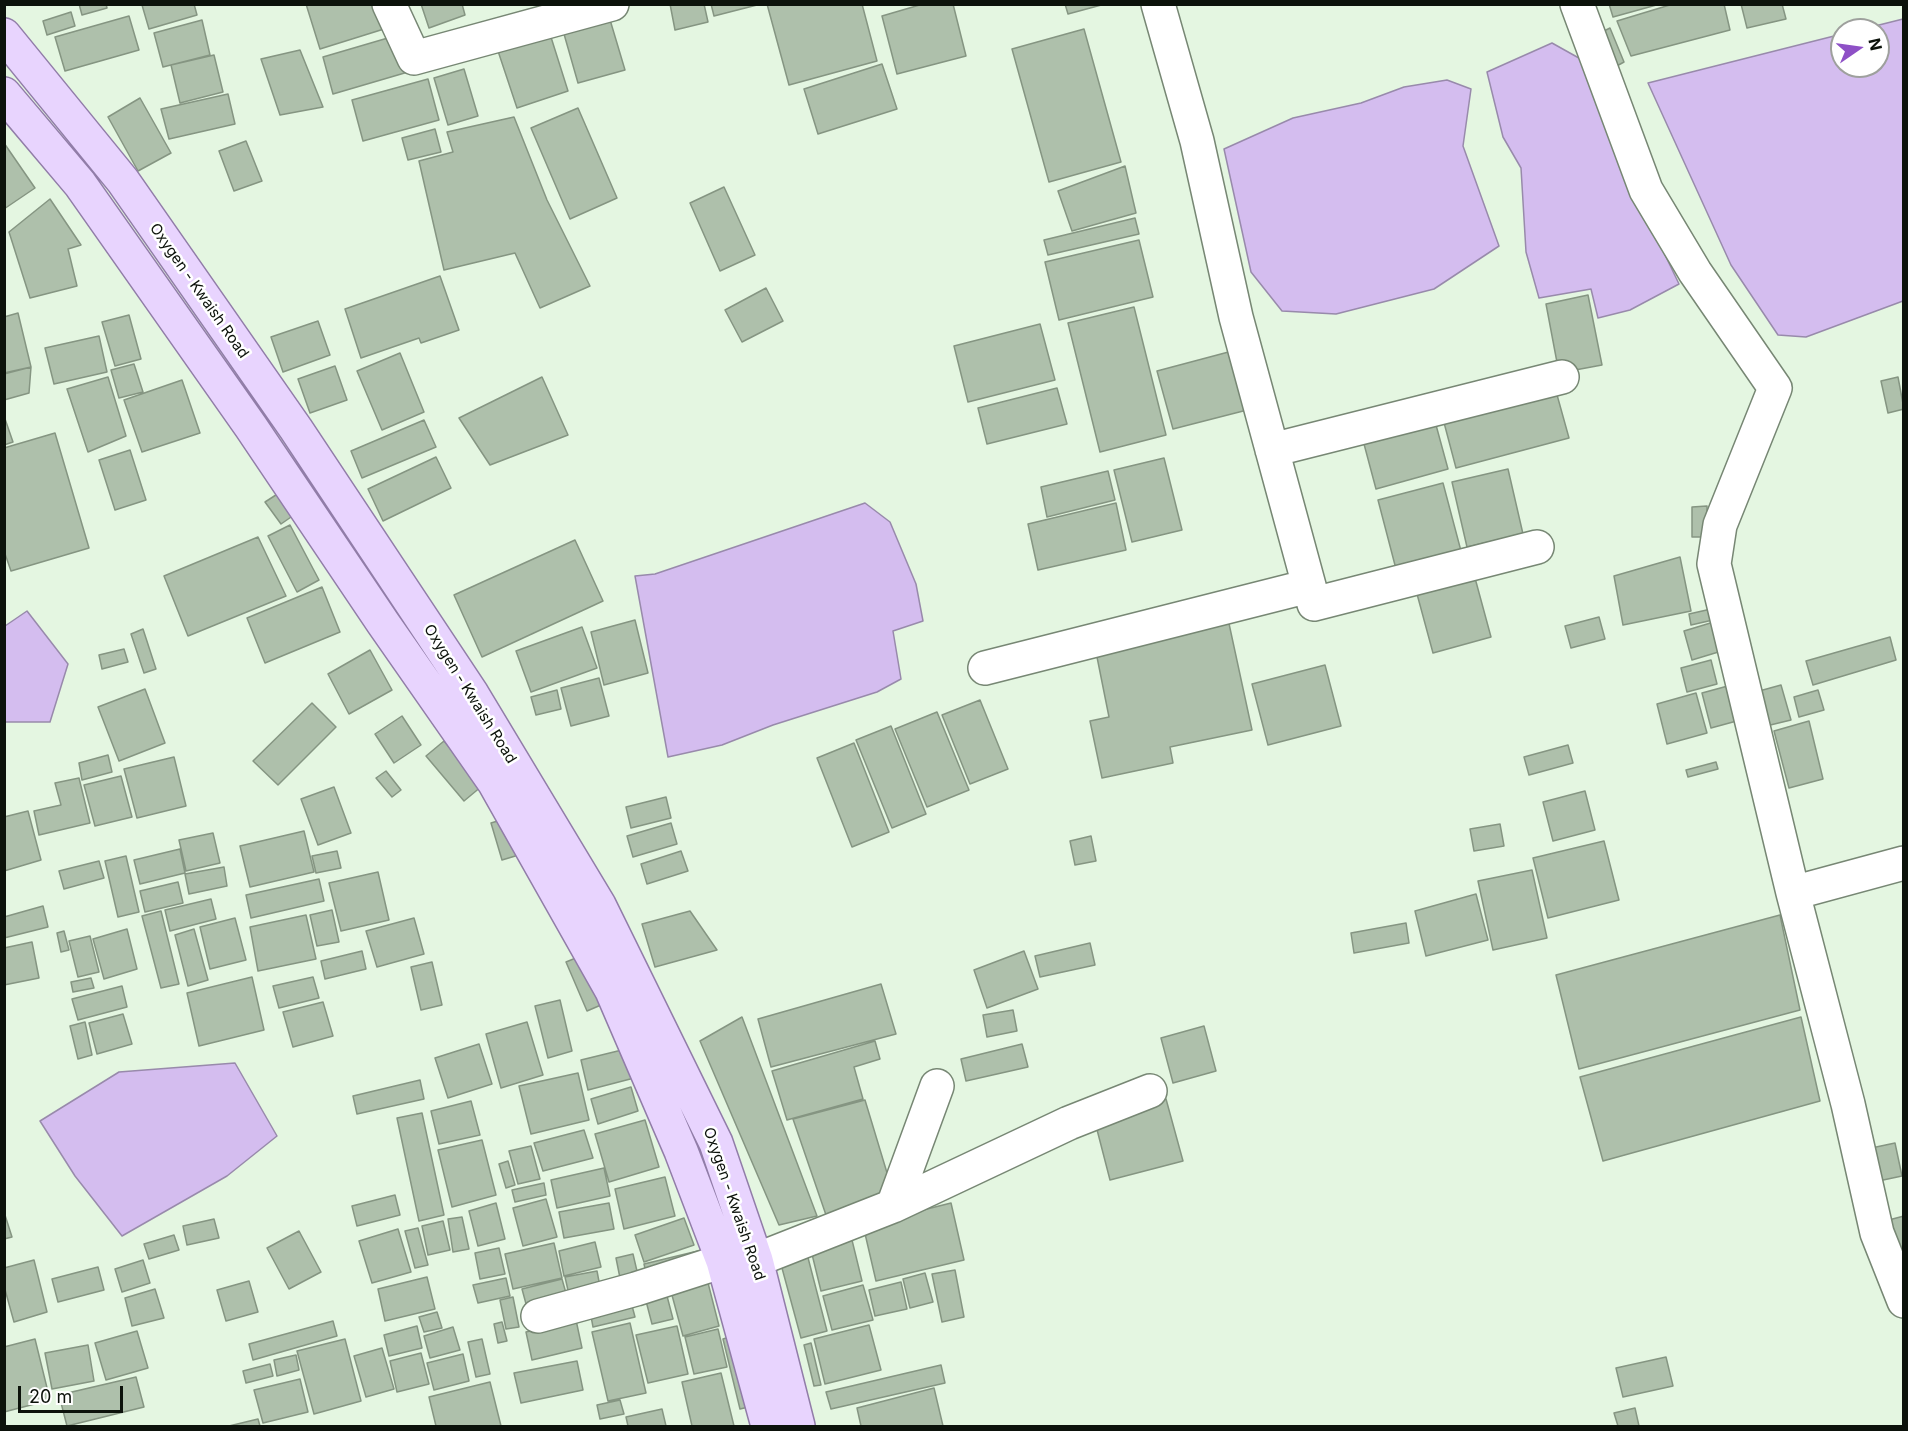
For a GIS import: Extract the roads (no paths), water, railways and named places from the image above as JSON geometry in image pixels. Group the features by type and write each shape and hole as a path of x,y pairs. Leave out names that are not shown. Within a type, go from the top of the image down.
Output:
{"main road":[{"name":"Oxygen - Kwaish Road","path":"4,34 123,181 296,429 472,694 599,905 716,1143 756,1260 798,1426"},
{"name":"Oxygen - Kwaish Road","path":"4,94 80,184 245,417 383,623 494,782 612,991 681,1151 723,1261 768,1426"}],"street":[{"path":"389,4 414,58 612,4"},
{"path":"1158,4 1197,141 1236,316 1314,604 1537,546"},
{"path":"1577,4 1646,190 1695,272 1775,388 1720,525 1714,564 1793,893 1848,1104 1877,1233 1904,1301"},
{"path":"1272,450 1562,377"},
{"path":"985,668 1309,586"},
{"path":"1793,893 1904,863"},
{"path":"893,1206 937,1086"},
{"path":"756,1260 893,1206 1069,1123 1150,1091"},
{"path":"538,1316 636,1289 723,1261"}]}
